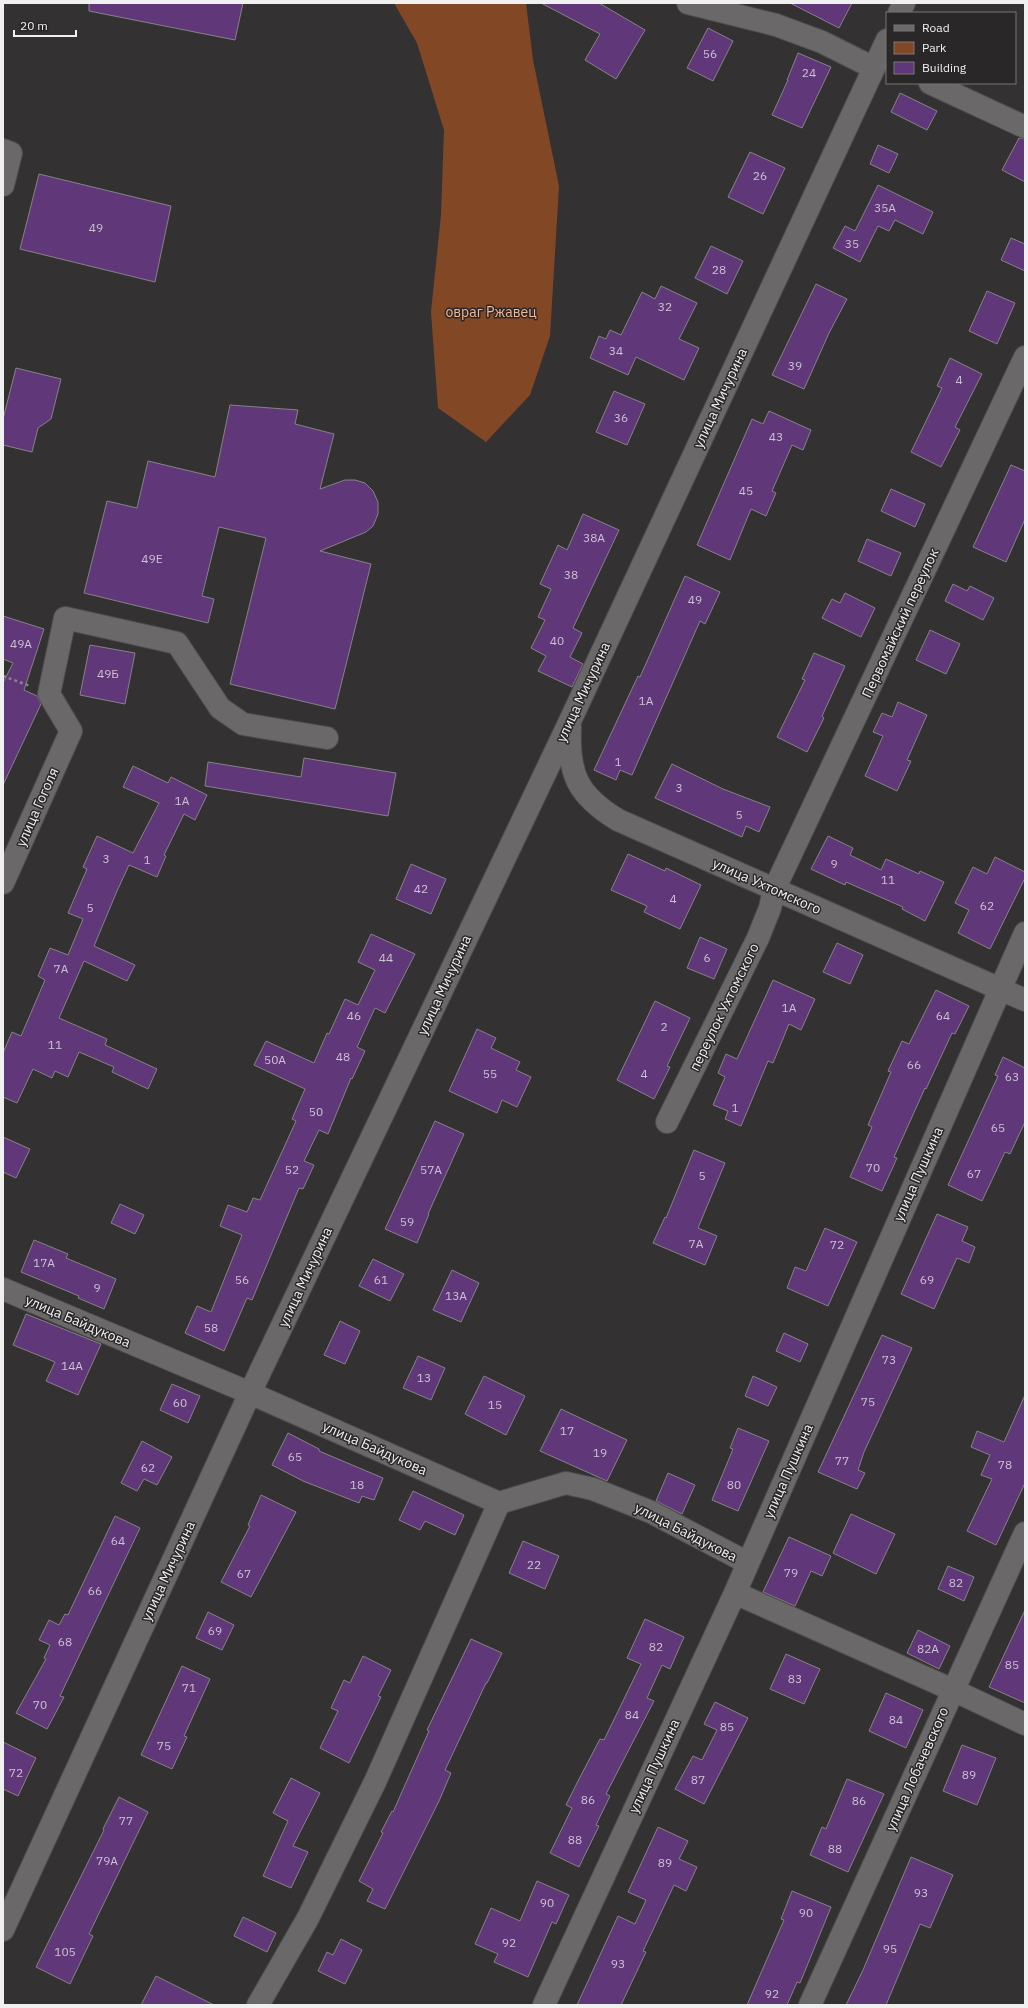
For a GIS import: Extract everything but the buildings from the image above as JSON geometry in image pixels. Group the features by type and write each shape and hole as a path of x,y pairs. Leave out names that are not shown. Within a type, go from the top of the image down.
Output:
{"street":[{"path":"688,3 776,25 822,42 874,68"},
{"path":"900,12 904,3"},
{"name":"улица Мичурина","path":"3,1930 250,1393 570,721 886,42"},
{"path":"932,84 1025,127"},
{"path":"3,185 7,151"},
{"name":"Первомайский переулок","path":"774,890 1025,357"},
{"path":"49,694 65,618 177,643 220,708 243,724 328,738"},
{"name":"улица Гоголя","path":"3,883 71,731 49,694"},
{"name":"улица Ухтомского","path":"570,721 569,748 572,772 584,792 599,808 618,820 1025,1000"},
{"name":"переулок Ухтомского","path":"667,1122 758,938 770,908 774,890"},
{"name":"улица Пушкина","path":"544,2005 748,1563 1025,933"},
{"name":"улица Байдукова","path":"3,1289 250,1393 499,1503 566,1483 593,1489 651,1512 748,1563"},
{"path":"258,2005 308,1918 375,1782 499,1503"},
{"name":"улица Лобачевского","path":"810,2005 1025,1533"},
{"path":"734,1593 953,1690 1025,1724"}],"path":[{"path":"3,676 49,694"}],"green space":[{"name":"овраг Ржавец","path":"394,3 526,3 533,60 559,186 550,336 530,395 486,442 438,408 431,312 441,215 444,130 417,43"}]}
